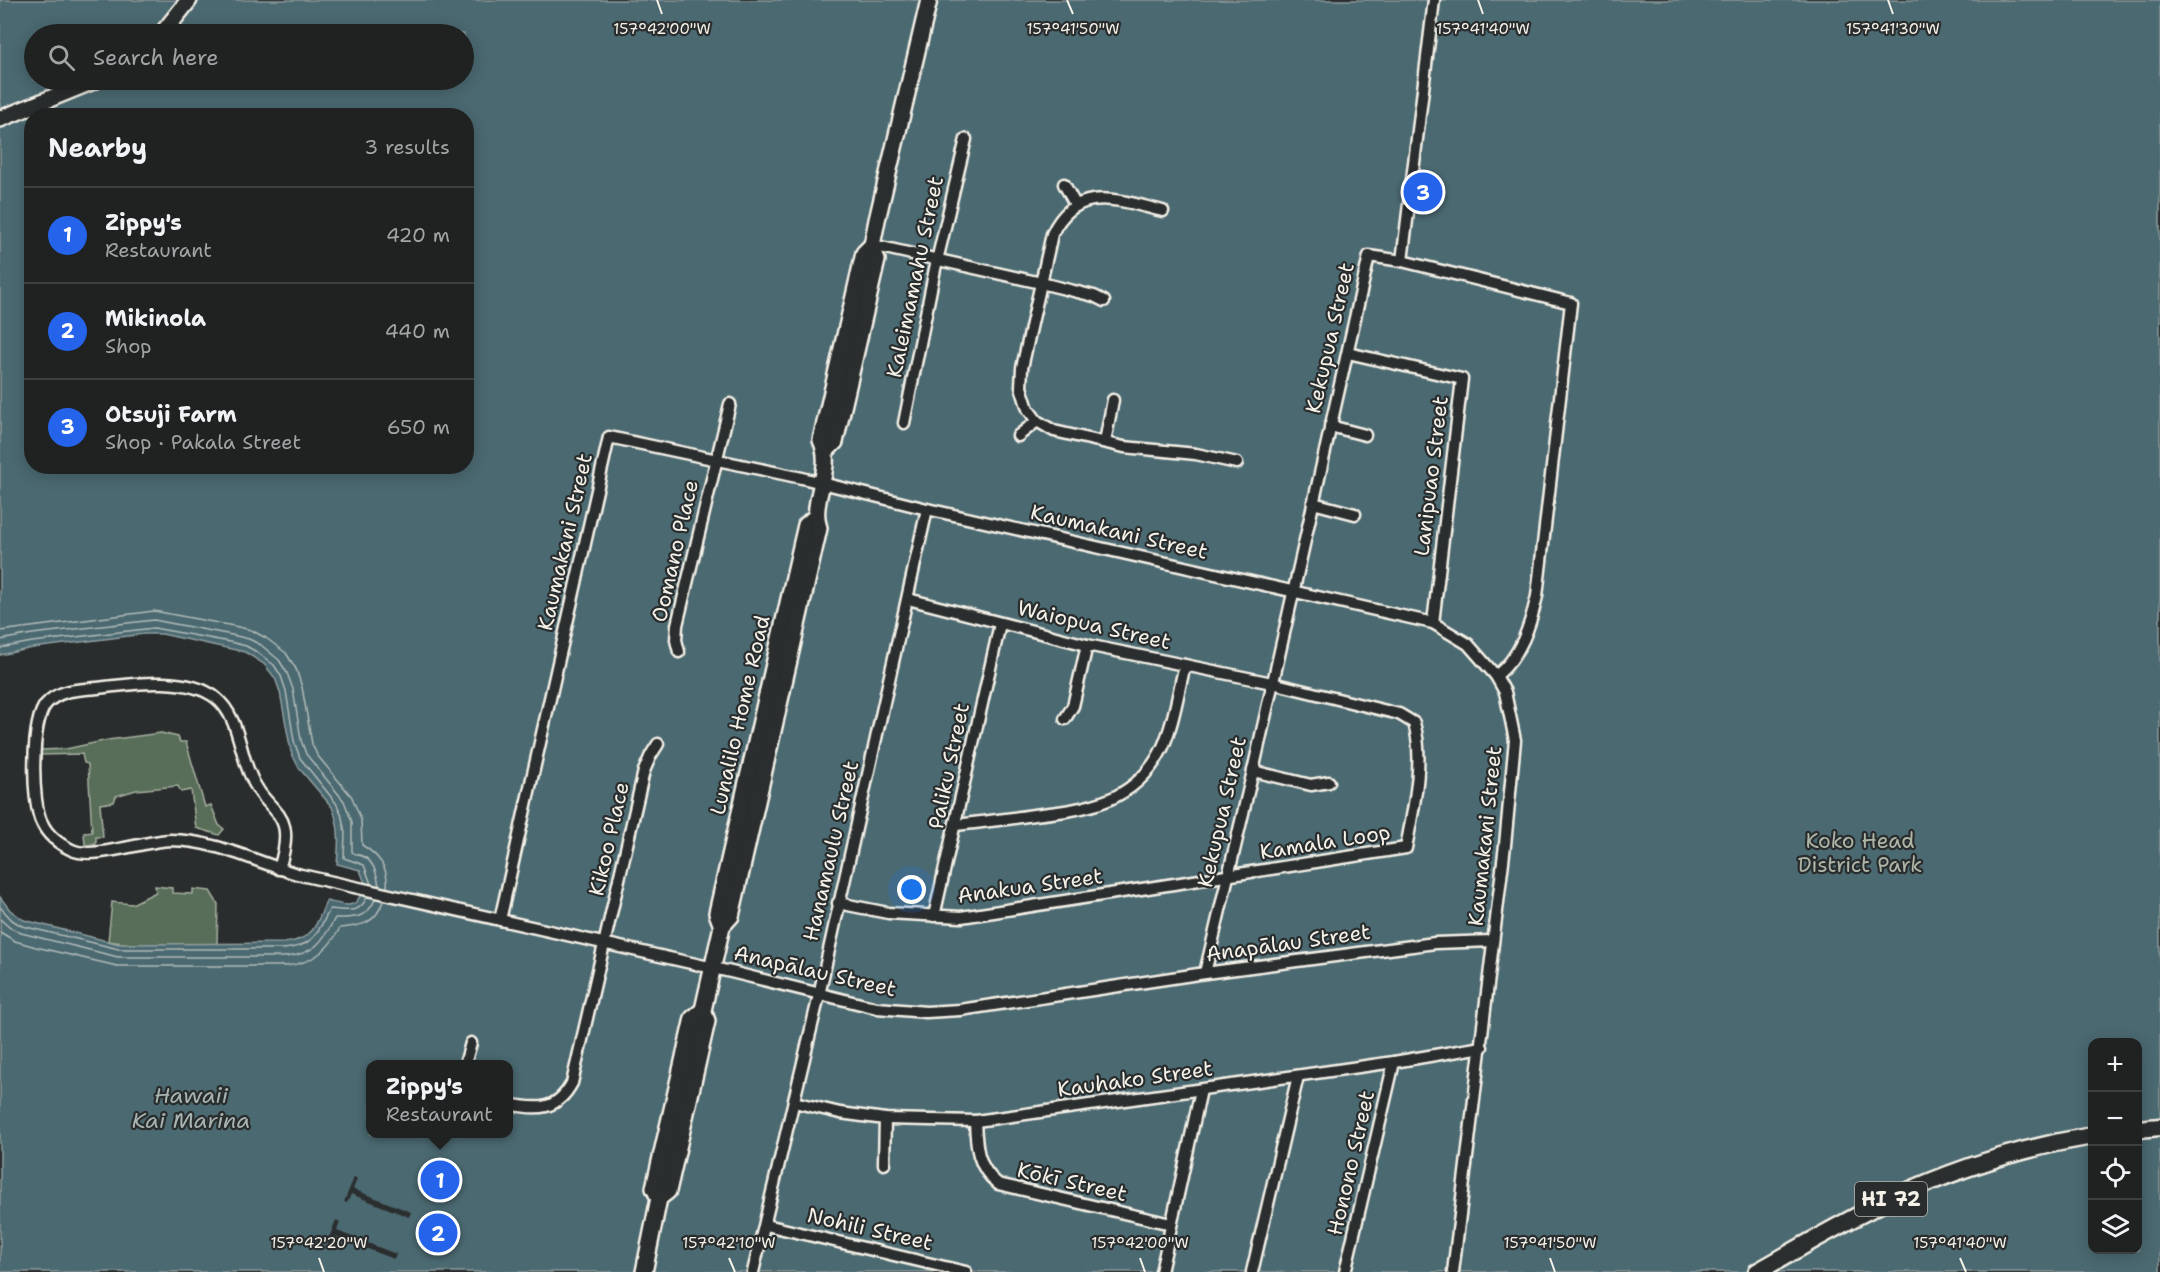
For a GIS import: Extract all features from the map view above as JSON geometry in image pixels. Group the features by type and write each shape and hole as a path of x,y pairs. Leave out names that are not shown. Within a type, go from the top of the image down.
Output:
{"main road":[{"path":"170,24 189,0"},
{"name":"Lunalilo Home Road","path":"644,1272 659,1197 654,1188 693,1018 703,1010 722,926 717,913 806,525 815,517 823,483 826,451 835,442 877,260 872,245 929,0"},
{"path":"27,108 71,90"},
{"path":"0,119 24,109"},
{"path":"2142,1129 2160,1127"},
{"name":"HI 72","path":"1757,1272 1893,1198 1941,1177 2034,1148 2088,1137"}],"street":[{"path":"1402,261 1434,0"},
{"name":"Kaleimamahu Street","path":"904,423 937,259 966,139"},
{"path":"1064,184 1076,206"},
{"path":"1163,211 1105,198 1088,200 1060,219 1052,234 1020,378 1024,401 1037,421 1054,431 1140,450 1197,454 1236,464"},
{"path":"872,245 1041,283 1094,296 1104,301"},
{"name":"Kekupua Street","path":"1205,974 1369,256 1402,261 1571,303 1537,596 1532,621 1508,666 1496,676"},
{"name":"Lanipuao Street","path":"1348,353 1462,379 1433,623"},
{"path":"1105,442 1113,399"},
{"name":"Oomano Place","path":"679,652 676,640 677,625 730,404"},
{"path":"1018,436 1037,421"},
{"path":"1330,426 1365,435"},
{"name":"Kaumakani Street","path":"501,920 609,437 823,483 927,509 1433,623 1468,644 1496,676 1505,692 1515,740 1482,1047 1453,1272"},
{"path":"1313,503 1355,514"},
{"name":"Hanamaulu Street","path":"753,1272 766,1225 819,993 927,509"},
{"name":"Waiopua Street","path":"908,599 1087,645 1272,683"},
{"name":"Paliku Street","path":"934,916 1000,624"},
{"path":"1065,719 1073,706 1087,645"},
{"path":"956,825 1081,809 1108,801 1124,792 1145,774 1161,752 1185,665"},
{"name":"Anapālau Street","path":"279,869 286,838 284,826 276,809 252,780 228,711 211,694 175,684 139,682 64,692 50,700 42,709 37,729 36,808 42,825 60,843 76,852 84,853 156,841 201,842 279,869 877,1008 926,1012 960,1010 1435,943 1493,941"},
{"name":"Kamala Loop","path":"1227,877 1406,848 1414,805 1419,741 1414,723 1399,714 1272,683"},
{"name":"Kikoo Place","path":"513,1105 530,1109 541,1108 558,1100 570,1086 605,945 644,771 658,744"},
{"path":"1253,771 1311,785 1329,782"},
{"name":"Anakua Street","path":"838,903 888,913 961,916 1227,877"},
{"path":"466,1060 471,1043"},
{"name":"Kauhako Street","path":"794,1102 840,1113 885,1119 975,1121 1394,1062 1482,1047"},
{"name":"Honono Street","path":"1345,1272 1394,1062"},
{"path":"1252,1272 1298,1076"},
{"path":"1161,1272 1201,1090"},
{"path":"884,1164 885,1119"},
{"name":"Kōkī Street","path":"975,1121 979,1158 986,1173 998,1184 1171,1224"},
{"name":"Nohili Street","path":"766,1225 966,1272"}],"green space":[{"path":"161,733 178,737 180,742 186,742 205,807 211,805 219,825 224,829 219,835 196,828 191,790 181,792 178,786 136,790 116,796 114,802 100,804 103,837 96,837 96,844 85,845 84,833 92,832 88,764 84,763 82,754 41,755 41,750 66,749 108,740"},
{"path":"155,886 172,888 172,893 193,894 193,889 210,891 218,904 217,944 131,944 108,941 112,902 132,904 156,892"}],"water":[{"name":"Hawaii Kai Marina","path":"0,0 2160,0 2160,1272 0,1272 0,897 10,910 24,920 119,944 284,943 302,939 308,935 320,917 326,901 347,905 356,902 365,883 360,870 337,864 338,835 332,807 299,768 291,752 280,692 275,678 264,664 245,652 162,634 144,634 33,648 0,655"}],"pier":[{"path":"354,1177 357,1179 353,1189 411,1212 409,1217 351,1194 347,1203 344,1202"},
{"path":"336,1220 340,1222 337,1231 396,1254 394,1259 334,1236 330,1245 327,1243"}],"place":[{"name":"Otsuji Farm","path":"1423,192"},
{"name":"Zippy's","path":"440,1180"},
{"name":"Mikinola","path":"438,1233"}],"park label":[{"name":"Koko Head District Park","path":"1860,853"}]}
